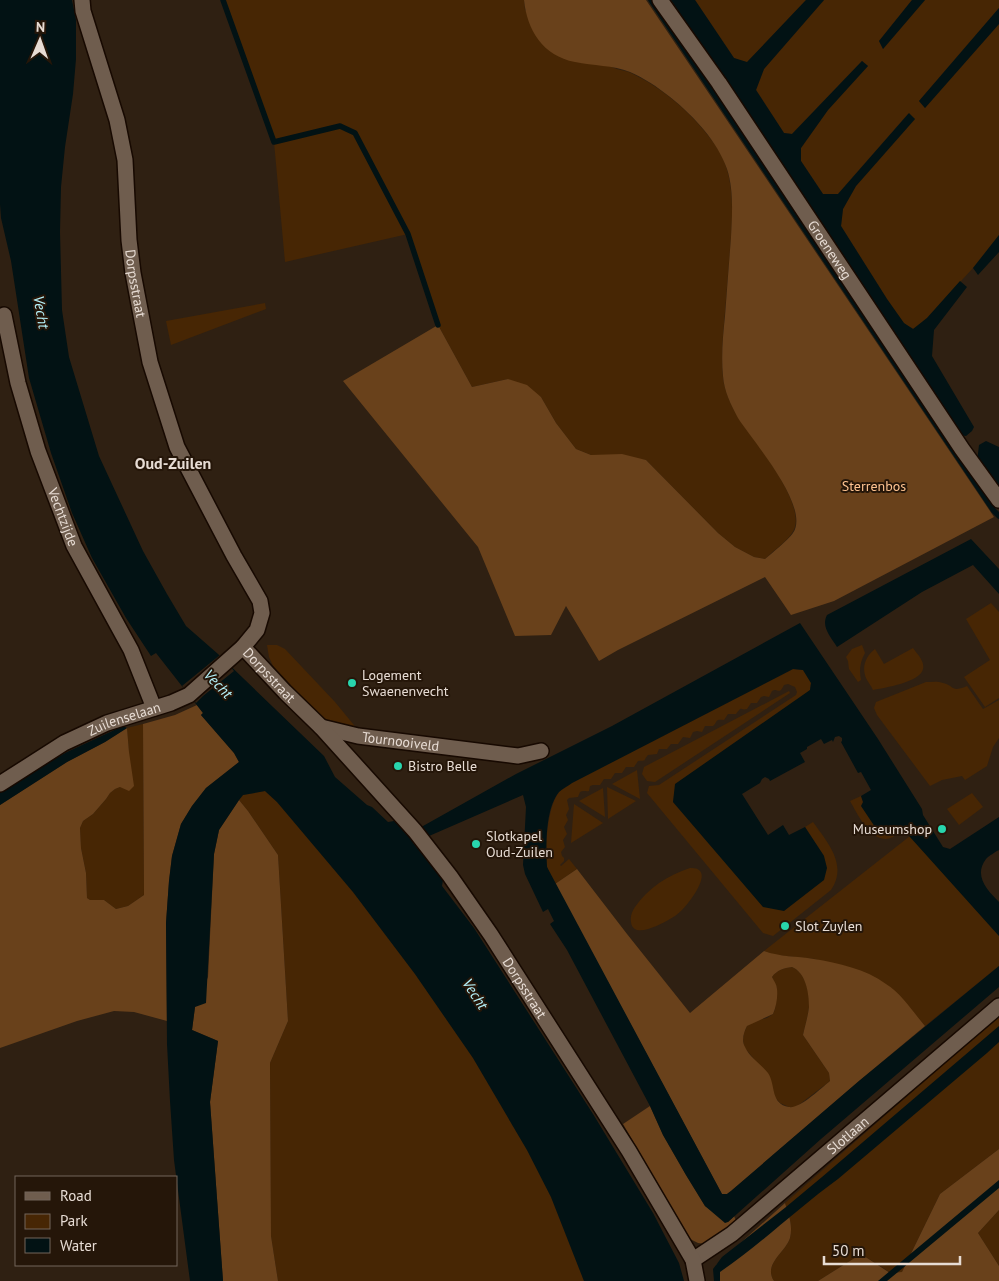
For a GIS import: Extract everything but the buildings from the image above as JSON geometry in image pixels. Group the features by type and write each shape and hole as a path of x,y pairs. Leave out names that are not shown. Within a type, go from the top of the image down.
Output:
{"street":[{"name":"Dorpsstraat","path":"82,0 83,11 117,120 125,160 129,240 133,273 150,362 177,447 234,556 260,601 262,613 258,630 243,647 321,727 415,831 450,876 491,935 629,1151 693,1260 697,1281"},
{"name":"Groeneweg","path":"660,0 724,92 957,441 999,500"},
{"name":"Vechtzijde","path":"4,314 18,383 41,460 74,546 131,650 154,708"},
{"name":"Zuilenselaan","path":"0,784 64,743 107,722 171,703 189,695 243,647"},
{"name":"Tournooiveld","path":"321,727 358,736 518,756 541,751"},
{"name":"Slotlaan","path":"693,1260 732,1234 999,1006"}],"green space":[{"path":"223,0 524,0 525,10 610,66 631,73 656,87 689,114 708,135 722,156 731,190 732,226 722,348 724,384 736,414 778,474 794,508 796,522 792,533 787,539 765,559 754,557 735,547 718,533 646,460 591,455 576,449 556,423 541,397 508,379 472,387 438,325 408,234 285,262 274,142"},
{"name":"Sterrenbos","path":"524,0 646,0 994,517 834,601 791,615 765,577 599,661 566,606 551,635 515,636 478,547 343,381 438,325 472,387 508,379 527,385 541,397 556,423 576,449 591,455 622,454 646,460 718,533 735,547 754,557 765,559 791,536 796,521 794,507 778,474 738,418 725,387 722,346 732,203 731,185 720,154 697,122 670,97 650,83 623,70 564,59 546,48 533,31"},
{"path":"695,0 806,0 747,63 734,58"},
{"path":"824,0 912,0 879,41 883,49 925,0 999,0 999,8 919,101 925,108 999,24 999,235 973,268 927,318 914,329 904,324 841,226 843,209 856,186 915,119 908,114 838,194 823,194 801,161 801,148 828,110 868,66 862,61 792,134 784,133 756,90 764,69"},
{"path":"265,303 266,309 171,345 166,321"},
{"path":"991,603 999,612 999,698 985,707 964,677 990,660 966,619"},
{"path":"267,645 277,645 285,649 335,702 358,730 335,725 315,714 273,666"},
{"path":"862,645 865,653 860,666 861,680 858,682 849,669 846,657 852,649"},
{"path":"913,648 923,663 921,674 901,684 873,690 866,679 864,671 866,660 872,651 875,649 884,664"},
{"path":"793,669 803,670 811,683 810,690 676,784 673,802 763,906 824,856 805,827 813,822 830,846 837,863 836,881 831,890 773,936 763,933 647,793 649,786 659,785 796,695 795,687 788,684 784,685 780,691 772,691 769,697 761,697 757,703 751,703 747,709 740,709 736,714 728,714 724,720 717,720 713,726 705,726 702,732 693,732 690,738 683,737 678,744 671,744 667,749 659,749 657,754 648,755 644,760 638,761 634,767 626,767 622,773 615,773 611,779 604,779 600,785 590,786 589,791 580,792 578,797 569,798 567,800 569,809 566,815 568,820 564,827 567,834 563,840 565,847 561,852 564,861 560,865 569,859 577,869 555,884 548,868 546,850 552,807 559,792 572,783"},
{"path":"926,682 941,682 956,689 967,686 983,709 999,700 999,738 993,747 987,766 965,780 962,776 942,780 930,786 877,715 874,708 876,702"},
{"path":"789,691 790,693 655,782 647,781 642,774 644,767"},
{"path":"197,705 203,713 201,715 234,753 239,762 206,788 192,806 181,824 172,856 166,923 167,1021 134,1012 114,1011 77,1021 0,1048 0,805 67,762 127,728 134,786 129,791 120,787 115,789 93,814 83,821 80,828 87,898 90,900 104,900 116,909 128,906 144,895 143,724 175,715"},
{"path":"143,724 144,895 128,906 116,909 104,900 90,900 87,898 80,828 83,821 93,814 110,793 120,787 129,752 127,728"},
{"path":"637,770 640,799 612,784"},
{"path":"607,787 636,801 608,819"},
{"path":"603,788 605,817 579,801"},
{"path":"265,791 277,802 353,892 415,974 473,1058 527,1150 551,1197 584,1281 278,1281 271,1236 270,1063 288,1021 278,855 239,800 243,795"},
{"path":"972,793 983,807 959,825 947,809"},
{"path":"861,796 882,830 892,826 903,829 893,837 886,839 879,838 873,834 862,821 850,801"},
{"path":"239,800 278,855 288,1021 270,1063 271,1236 278,1281 223,1281 210,1102 218,1041 192,1030 195,1007 208,977 214,854 219,830"},
{"path":"574,804 603,823 571,843"},
{"path":"910,836 999,936 999,966 925,1026 899,995 815,959 775,955 764,951"},
{"path":"690,868 698,869 701,873 701,879 695,893 682,910 672,918 648,929 637,930 633,927 631,920 632,912 640,900 666,878"},
{"path":"577,869 690,1013 764,951 833,962 870,974 897,993 925,1026 731,1191 727,1194 722,1194 555,884","holes":["792,967 804,979 808,996 809,1007 803,1035 829,1073 830,1081 799,1105 789,1107 783,1105 776,1098 768,1073 747,1051 743,1039 747,1026 773,1014 777,992 772,977 783,969"]},
{"path":"792,967 804,979 809,996 809,1010 803,1035 829,1073 830,1081 796,1107 789,1107 780,1103 775,1097 773,1090 754,1059 744,1047 743,1039 747,1026 773,1014 777,988 772,977 781,970"},
{"path":"999,1016 999,1149 940,1194 902,1272 891,1273 861,1254 818,1281 774,1281 771,1269 791,1234 790,1220 785,1203"},
{"path":"650,1106 663,1135 705,1206 728,1222 734,1216 737,1223 705,1244 690,1239 623,1124"},
{"path":"999,1149 999,1210 978,1233 999,1266 999,1281 818,1281 861,1254 890,1273 902,1272 940,1194"},
{"path":"785,1203 790,1220 791,1234 771,1269 774,1281 720,1281 720,1272 716,1265"},
{"path":"999,1210 999,1266 978,1233"}],"water":[{"name":"Vecht","path":"0,0 72,0 76,20 76,59 61,187 62,310 69,357 99,456 143,551 186,626 218,654 324,756 335,777 388,822 394,821 407,835 516,774 612,726 800,623 878,739 922,809 923,815 943,847 950,849 999,817 999,850 986,859 981,871 984,883 999,902 999,936 901,827 892,826 882,830 875,827 861,806 863,802 861,796 871,790 861,772 858,773 841,742 842,738 839,736 835,737 833,742 832,740 824,744 821,739 800,753 805,762 770,781 765,777 760,783 742,794 768,835 783,825 789,835 805,827 824,856 827,868 824,880 784,911 763,907 673,802 675,784 810,690 811,683 803,670 793,669 572,783 559,792 554,799 549,818 547,867 722,1194 727,1194 731,1191 859,1081 999,966 999,987 725,1223 705,1206 663,1135 650,1106 567,950 550,924 554,921 548,909 543,912 525,874 523,865 526,807 523,795 413,843 443,880 442,886 474,928 593,1114 653,1213 679,1263 684,1281 584,1281 551,1197 527,1150 473,1058 415,974 353,892 277,802 265,791 243,795 219,830 214,854 206,1003 195,1007 192,1030 218,1041 210,1102 223,1281 190,1281 178,1190 178,1176 176,1176 174,1160 167,1044 166,923 169,881 172,856 181,824 206,788 239,762 234,753 201,715 203,713 156,653 151,656 126,618 92,558 72,513 51,453 29,378 0,204"},
{"path":"671,0 695,0 734,58 747,62 806,0 824,0 764,69 756,90 784,133 792,134 862,61 868,66 828,110 801,148 801,161 823,194 838,194 909,113 915,119 856,186 843,209 841,226 887,299 904,323 913,329 927,318 960,281 967,287 934,330 932,356 974,427 966,436 960,435 878,307"},
{"path":"912,0 925,0 883,49 879,41"},
{"path":"999,8 999,24 925,108 919,101"},
{"path":"999,235 999,252 978,275 973,268"},
{"path":"986,441 999,447 999,494 977,462 979,445"},
{"path":"971,539 999,569 999,594 973,565 922,592 837,647 829,635 825,624 827,615"},
{"path":"123,726 127,728 67,762 0,805 0,793 32,772 67,752"},
{"path":"999,1026 999,1042 987,1053 838,1179 720,1272 720,1281 714,1281 713,1269 722,1257 822,1177"},
{"path":"999,1180 999,1188 887,1281 878,1281"}],"pier":[{"path":"220,655 234,671 196,703 182,686"}],"waterway":[{"path":"223,0 274,142 340,126 355,133 408,234 438,325"},
{"path":"651,0 999,516"}],"place":[{"name":"Logement Swaenenvecht","path":"352,683"},
{"name":"Bistro Belle","path":"398,766"},
{"name":"Museumshop","path":"942,829"},
{"name":"Slotkapel Oud-Zuilen","path":"476,844"},
{"name":"Slot Zuylen","path":"785,926"}],"district":[{"name":"Oud-Zuilen","path":"173,463"}]}
